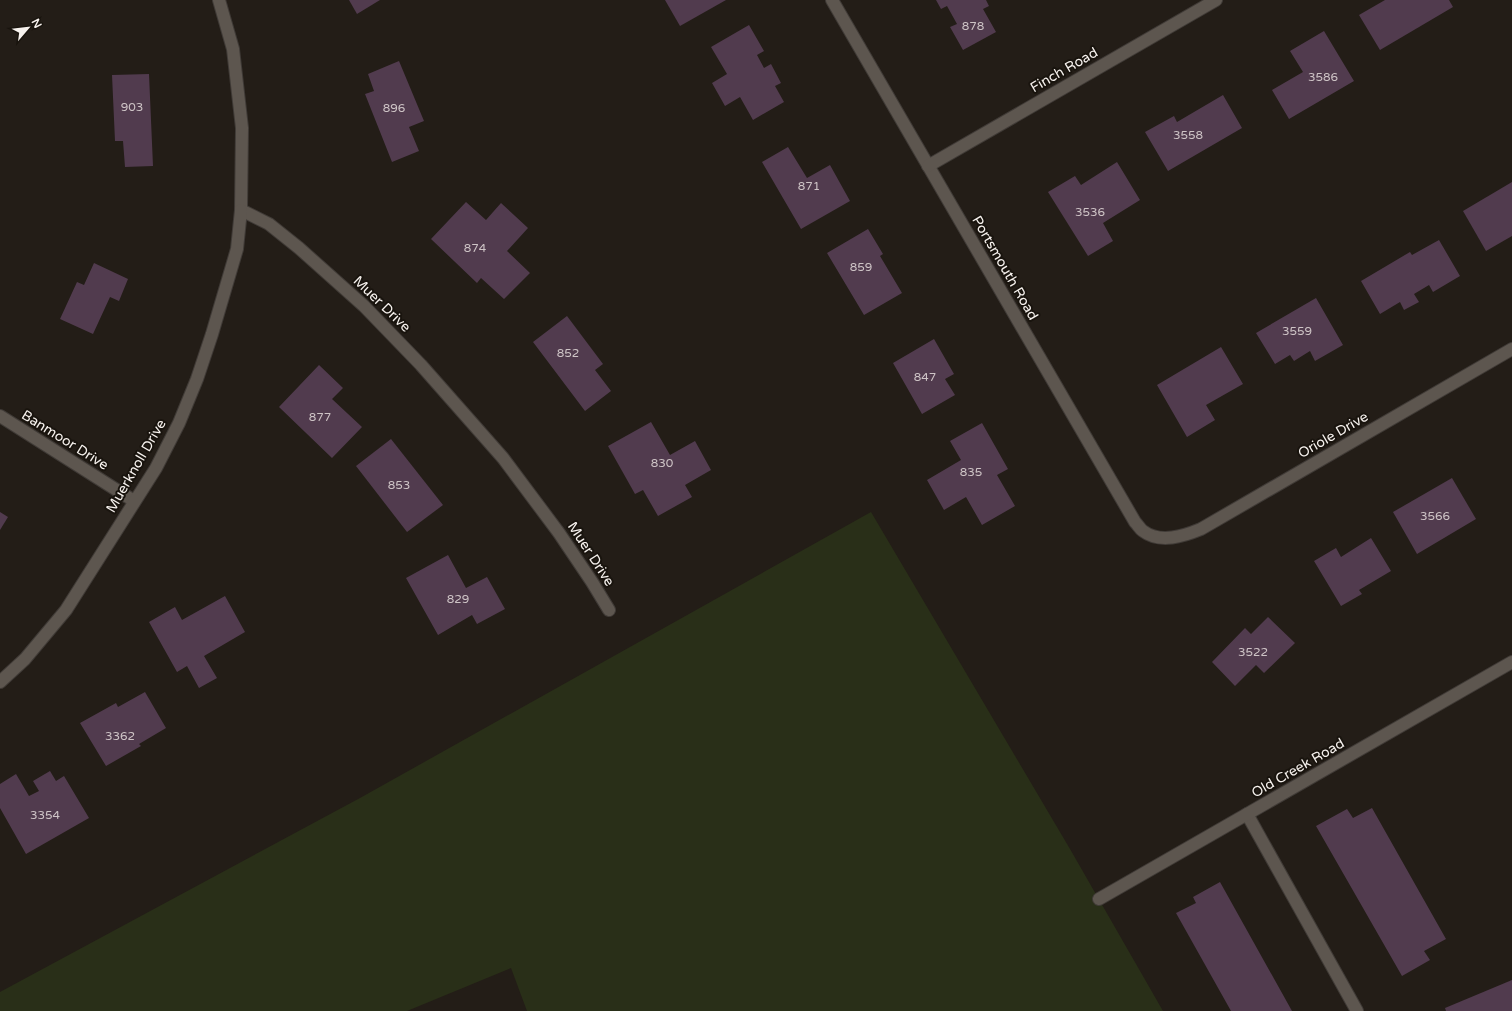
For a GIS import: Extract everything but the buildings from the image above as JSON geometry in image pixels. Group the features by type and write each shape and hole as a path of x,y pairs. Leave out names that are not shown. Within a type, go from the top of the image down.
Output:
{"street":[{"path":"219,0 232,49 242,128 241,210"},
{"name":"Portsmouth Road","path":"832,0 1135,522 1144,531 1154,536 1164,538"},
{"name":"Finch Road","path":"928,166 1216,0"},
{"name":"Muerknoll Drive","path":"0,682 25,659 66,610 159,461 179,422 197,379 237,249 241,210"},
{"name":"Muer Drive","path":"241,210 269,224 299,248 364,306 422,365 460,407 515,475 559,533 609,610"},
{"name":"Oriole Drive","path":"1164,538 1188,534 1201,529 1512,349"},
{"name":"Banmoor Drive","path":"0,416 134,501"},
{"name":"Old Creek Road","path":"1099,899 1512,662"},
{"path":"1247,814 1358,1011"}],"green space":[{"path":"871,512 1070,849 1163,1011 527,1011 511,968 407,1011 0,1011 0,992 360,798"}]}
